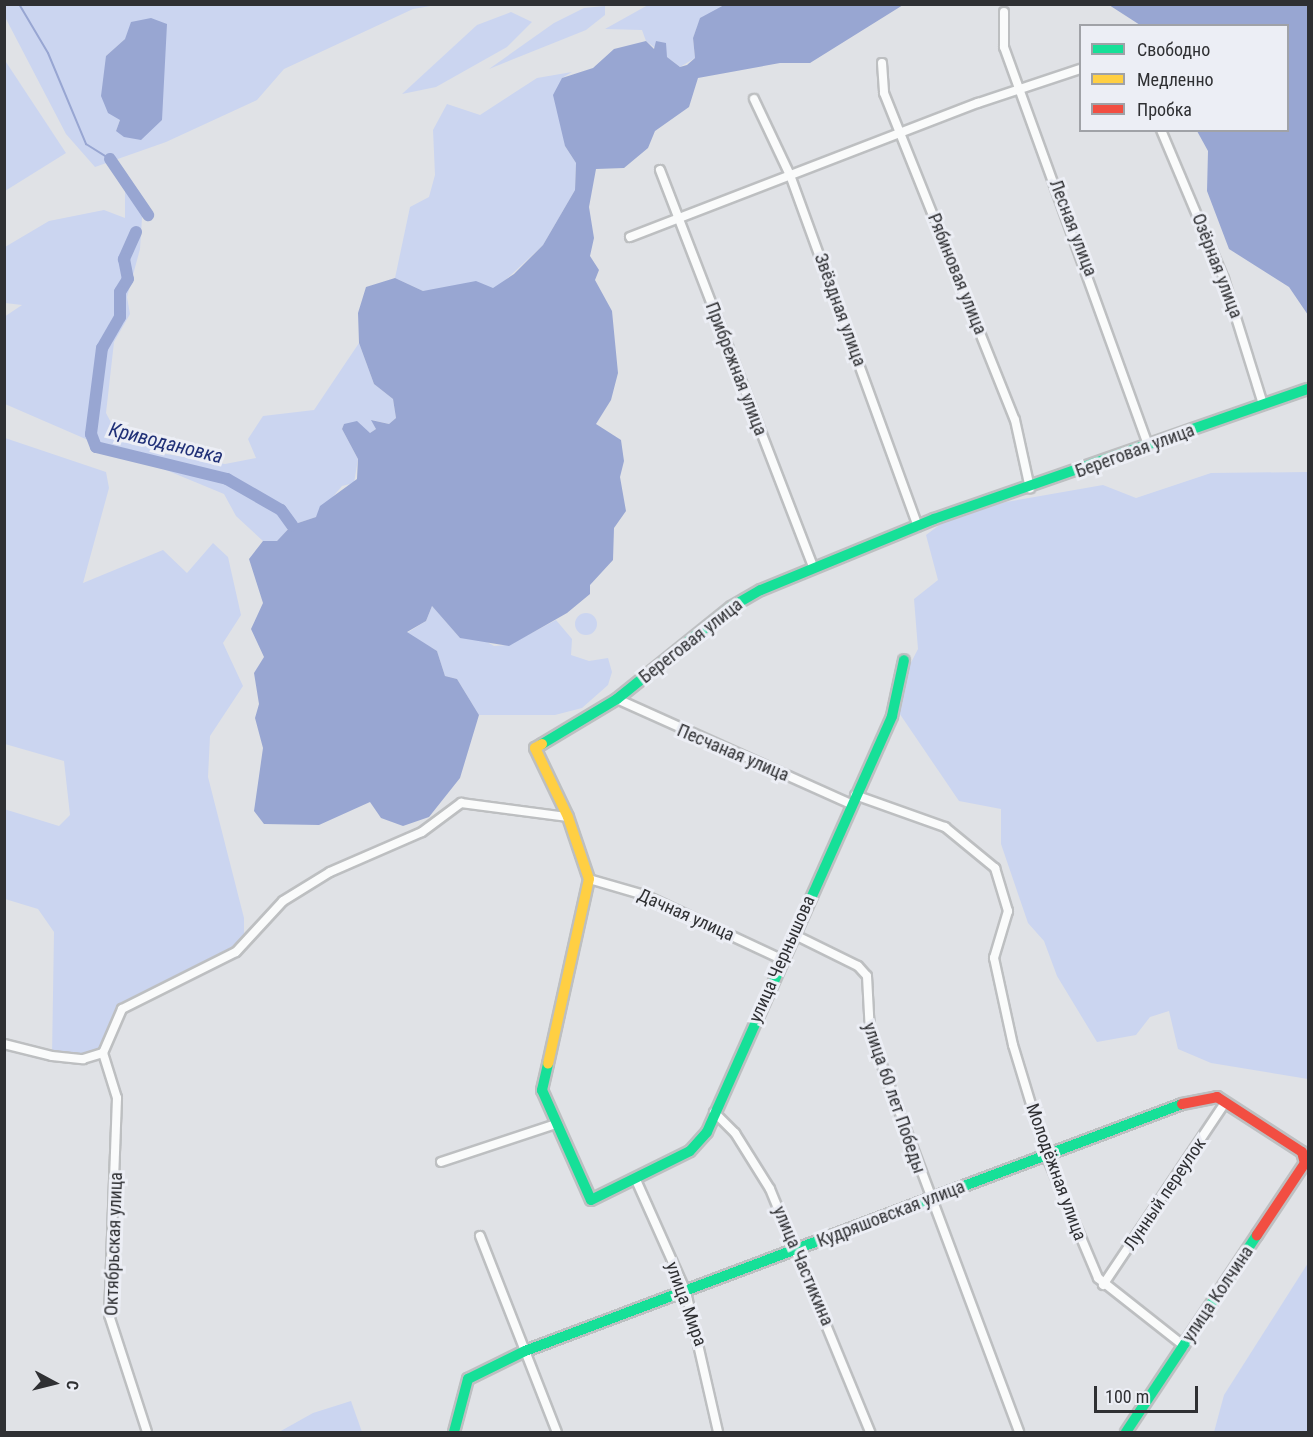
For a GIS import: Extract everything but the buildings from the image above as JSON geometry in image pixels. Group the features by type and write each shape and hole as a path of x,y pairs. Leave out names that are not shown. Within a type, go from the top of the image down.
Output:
{"street":[{"name":"Лесная улица","path":"1004,12 1004,47 1148,445"},
{"name":"Рябиновая улица","path":"882,63 884,93 902,133 1015,420 1030,488"},
{"path":"630,237 680,221 790,175 1079,69"},
{"name":"Звёздная улица","path":"754,99 790,175 918,526"},
{"name":"Озёрная улица","path":"1162,132 1224,279 1263,404"},
{"name":"Прибрежная улица","path":"660,170 813,567"},
{"name":"Береговая улица","path":"589,879 568,817 535,748 617,699 731,608 813,567 918,526 1307,389"},
{"name":"улица Чернышова","path":"556,1124 591,1200 636,1180 700,1144 781,959 892,716 904,660"},
{"name":"Песчаная улица","path":"617,699 853,800 945,827 995,868 1008,911 994,958"},
{"path":"4,1044 83,1059 103,1053 122,1009 236,952 283,901 330,872 422,832 461,802 568,817"},
{"path":"441,1162 556,1124 542,1083 589,879"},
{"name":"Дачная улица","path":"589,879 644,895 781,959"},
{"name":"улица 60 лет Победы","path":"793,934 858,966 867,976 864,1008 870,1033 1019,1432"},
{"name":"Молодёжная улица","path":"994,958 1012,1045 1047,1157 1103,1285 1184,1346"},
{"name":"Октябрьская улица","path":"103,1053 117,1098 109,1315 147,1432"},
{"name":"Кудряшовская улица","path":"454,1432 468,1379 525,1352 930,1198 1047,1157 1197,1098 1225,1103 1305,1155"},
{"name":"Лунный переулок","path":"1103,1285 1225,1103"},
{"name":"улица Частикина","path":"714,1112 735,1133 770,1189 798,1250 870,1432"},
{"name":"улица Колчина","path":"1126,1432 1305,1163 1305,1155"},
{"name":"улица Мира","path":"636,1180 686,1292 718,1432"},
{"path":"480,1236 557,1432"}],"shaded area":[{"path":"4,5 436,5 413,9 284,69 257,100 166,142 95,167 66,134 5,17","holes":["125,39 162,77 162,120 116,131 120,120 106,56"]},
{"path":"648,5 726,5 700,19 693,38 695,58 680,67 646,41 642,30 605,29"},
{"path":"605,6 605,15 586,30 489,69 554,23 584,8"},
{"path":"511,12 532,22 507,47 436,87 402,94 477,25"},
{"path":"4,59 66,153 5,191 4,191"},
{"path":"572,72 562,78 565,146 576,163 575,190 543,245 497,288 423,291 395,278 410,207 429,197 435,175 433,130 447,104 480,115 537,78"},
{"path":"125,187 143,203 140,249 127,297 130,314 114,342 106,413 115,430 166,454 225,464 256,458 248,439 263,416 314,410 359,343 374,384 393,399 396,418 389,424 372,420 376,429 370,433 344,424 342,429 358,459 354,483 342,486 316,517 292,525 277,541 263,541 236,516 224,494 137,458 93,452 88,440 5,404 4,317 22,305 5,303 5,247 49,221 104,210 125,218"},
{"path":"5,438 106,472 109,488 83,583 163,550 187,573 213,543 228,557 241,615 223,643 243,686 210,736 208,777 244,918 244,946 122,1009 103,1053 83,1059 52,1056 54,932 38,909 5,899 4,809 59,826 70,815 64,761 5,744"},
{"path":"1308,472 1308,1079 1211,1063 1178,1049 1169,1011 1150,1017 1136,1035 1097,1042 1057,976 1044,941 1028,923 1001,844 1001,809 959,801 891,701 918,649 914,599 938,580 926,535 950,517 1006,502 1103,485 1136,498 1211,473"},
{"path":"432,606 460,638 480,638 494,646 509,645 556,620 572,639 571,655 589,661 608,658 612,672 608,685 582,708 555,715 479,715 457,679 445,676 437,651 407,633 426,621"},
{"path":"582,613 590,613 597,620 597,628 590,635 582,635 575,628 575,620"},
{"path":"1308,1263 1308,1432 1214,1432 1224,1395"},
{"path":"351,1401 362,1432 279,1432 313,1413"}],"water":[{"path":"726,4 903,5 810,63 780,63 698,78 689,107 655,131 648,148 624,168 596,169 589,207 594,238 590,256 599,270 595,280 612,311 618,373 611,400 596,424 621,440 624,461 620,477 626,511 614,528 613,560 590,585 590,594 567,613 509,646 460,638 432,606 426,621 407,632 437,651 445,676 457,679 479,715 460,778 429,817 403,826 381,818 370,802 319,825 264,824 254,811 263,748 255,718 259,704 254,673 264,657 251,629 263,603 249,559 263,541 277,541 292,525 316,517 320,506 357,479 358,459 342,429 344,424 357,421 370,433 376,429 371,420 389,424 396,418 393,399 374,384 359,343 358,313 366,287 395,278 423,291 476,281 493,288 514,274 543,245 575,190 576,163 565,146 553,95 562,78 593,68 614,49 646,41 654,49 656,41 666,43 667,57 680,67 687,65 695,58 693,38 700,18"},
{"path":"1109,5 1308,5 1308,315 1289,287 1229,249 1207,191 1208,151 1198,132 1289,132 1289,24 1138,24"},
{"path":"151,18 167,24 162,120 141,140 124,137 116,131 120,120 108,113 101,96 106,56 125,39 131,22"}],"waterway":[{"name":"Криводановка","path":"19,4 48,53 86,144 110,159"},
{"name":"Криводановка","path":"110,159 148,215"},
{"name":"Криводановка","path":"136,232 124,259 128,279 120,292 120,317 102,348 91,434 96,447 227,479 281,510 292,525"}],"traffic: fast":[{"path":"542,744 617,699 731,607 761,590 934,519 1307,389"},
{"path":"548,1064 542,1090 591,1200 690,1151 707,1132 892,716 904,660"},
{"path":"454,1432 468,1379 525,1351 1182,1104"},
{"path":"1126,1432 1257,1235"}],"traffic: slow":[{"path":"542,744 535,748 568,817 589,879 548,1064"}],"traffic: jam":[{"path":"1182,1104 1217,1097 1302,1152 1305,1163 1257,1235"}]}
